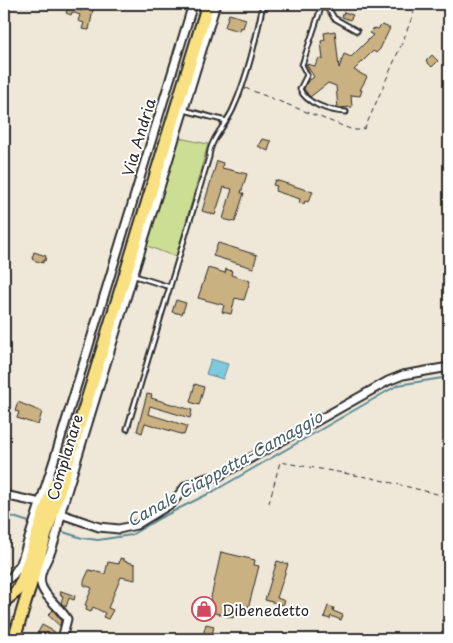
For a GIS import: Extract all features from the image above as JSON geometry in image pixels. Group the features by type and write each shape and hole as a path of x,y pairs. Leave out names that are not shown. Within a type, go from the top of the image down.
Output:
{"highway":[{"path":"46,523 58,471 200,4"},
{"path":"14,639 42,536 208,4"},
{"path":"4,601 20,587 42,536"}],"main road":[{"path":"4,623 8,639"}],"street":[{"name":"Via Andria","path":"110,278 193,4"},
{"path":"134,276 216,4"},
{"name":"Complanare","path":"46,523 61,514 134,276"},
{"name":"Complanare","path":"62,639 67,619 40,583 42,536 46,523 41,503 110,278"},
{"path":"61,514 99,527 120,529 136,525 172,503 186,486 207,478 220,476 388,381 403,375 449,367"},
{"path":"4,495 41,503"},
{"name":"Complanare","path":"4,583 18,569 42,536"}],"lane":[{"path":"127,428 210,149 233,111 254,47 263,4"},
{"path":"346,112 338,112 303,96 300,89 307,75 302,65 321,4 330,11 334,18 357,31"},
{"path":"184,110 226,121"},
{"path":"134,276 170,286"}],"path":[{"path":"242,86 336,124 353,130 361,130 365,128 417,4"},
{"path":"269,503 280,462 372,478 449,496"}],"green space":[{"path":"179,138 208,144 176,257 147,246"}],"water":[{"path":"211,359 228,364 223,379 206,374"}],"building":[{"path":"89,4 94,5 89,30 82,29 84,23 78,21 80,15 72,12 71,15 66,13 69,5 82,11 83,6 88,8"},
{"path":"344,12 353,15 350,20 342,17"},
{"path":"229,14 246,19 243,28 240,27 239,31 225,27"},
{"path":"382,25 390,28 380,49 376,53 373,51 354,70 367,77 360,90 362,90 360,96 351,95 352,107 338,108 336,86 328,83 310,97 304,89 307,82 314,77 306,64 315,66 319,58 323,60 321,41 325,40 324,33 335,31 339,68 344,54 351,57 373,35 369,33 374,28 378,29"},
{"path":"432,55 438,61 432,67 426,61"},
{"path":"262,139 271,141 268,151 258,146"},
{"path":"217,161 223,163 222,168 247,174 241,193 244,193 235,222 223,219 232,189 224,187 215,215 202,211"},
{"path":"275,180 313,192 308,202 305,201 304,204 299,203 300,199 275,191 277,186 273,185"},
{"path":"218,243 257,255 253,268 213,256"},
{"path":"34,252 46,256 43,263 33,260"},
{"path":"208,268 225,273 226,269 232,271 231,275 250,281 244,300 235,298 231,314 222,312 224,305 198,298"},
{"path":"176,300 186,303 182,314 172,312"},
{"path":"195,384 204,387 199,405 190,402"},
{"path":"147,394 152,395 151,398 192,410 190,418 150,406 148,414 187,426 184,435 145,423 142,433 137,431"},
{"path":"18,402 42,412 38,425 17,418 19,412 15,411"},
{"path":"221,552 255,560 254,565 259,566 248,609 246,609 245,614 235,612 233,618 208,611"},
{"path":"120,558 135,564 135,580 121,577 108,608 113,610 108,619 103,617 105,613 93,607 91,612 86,610 87,606 85,605 92,588 84,585 84,581 89,570 105,574 108,562 119,564"},
{"path":"277,561 288,564 277,598 285,601 283,605 265,600"},
{"path":"61,591 75,596 74,600 69,598 66,607 61,603 63,596 60,595"},
{"path":"328,606 334,608 333,611 343,615 341,620 331,616 330,619 324,617"},
{"path":"53,610 61,620 60,626 48,615"},
{"path":"206,624 214,626 211,639 202,639"},
{"path":"42,625 55,632 54,634 57,639 38,639 36,636"}],"waterway":[{"name":"Canale Ciappetta-Camaggio","path":"60,531 82,538 98,540 131,535 214,491 398,385 449,377"},
{"name":"Canale Ciappetta-Camaggio","path":"4,514 32,523"}],"place":[{"name":"Dibenedetto","path":"204,609"}]}
